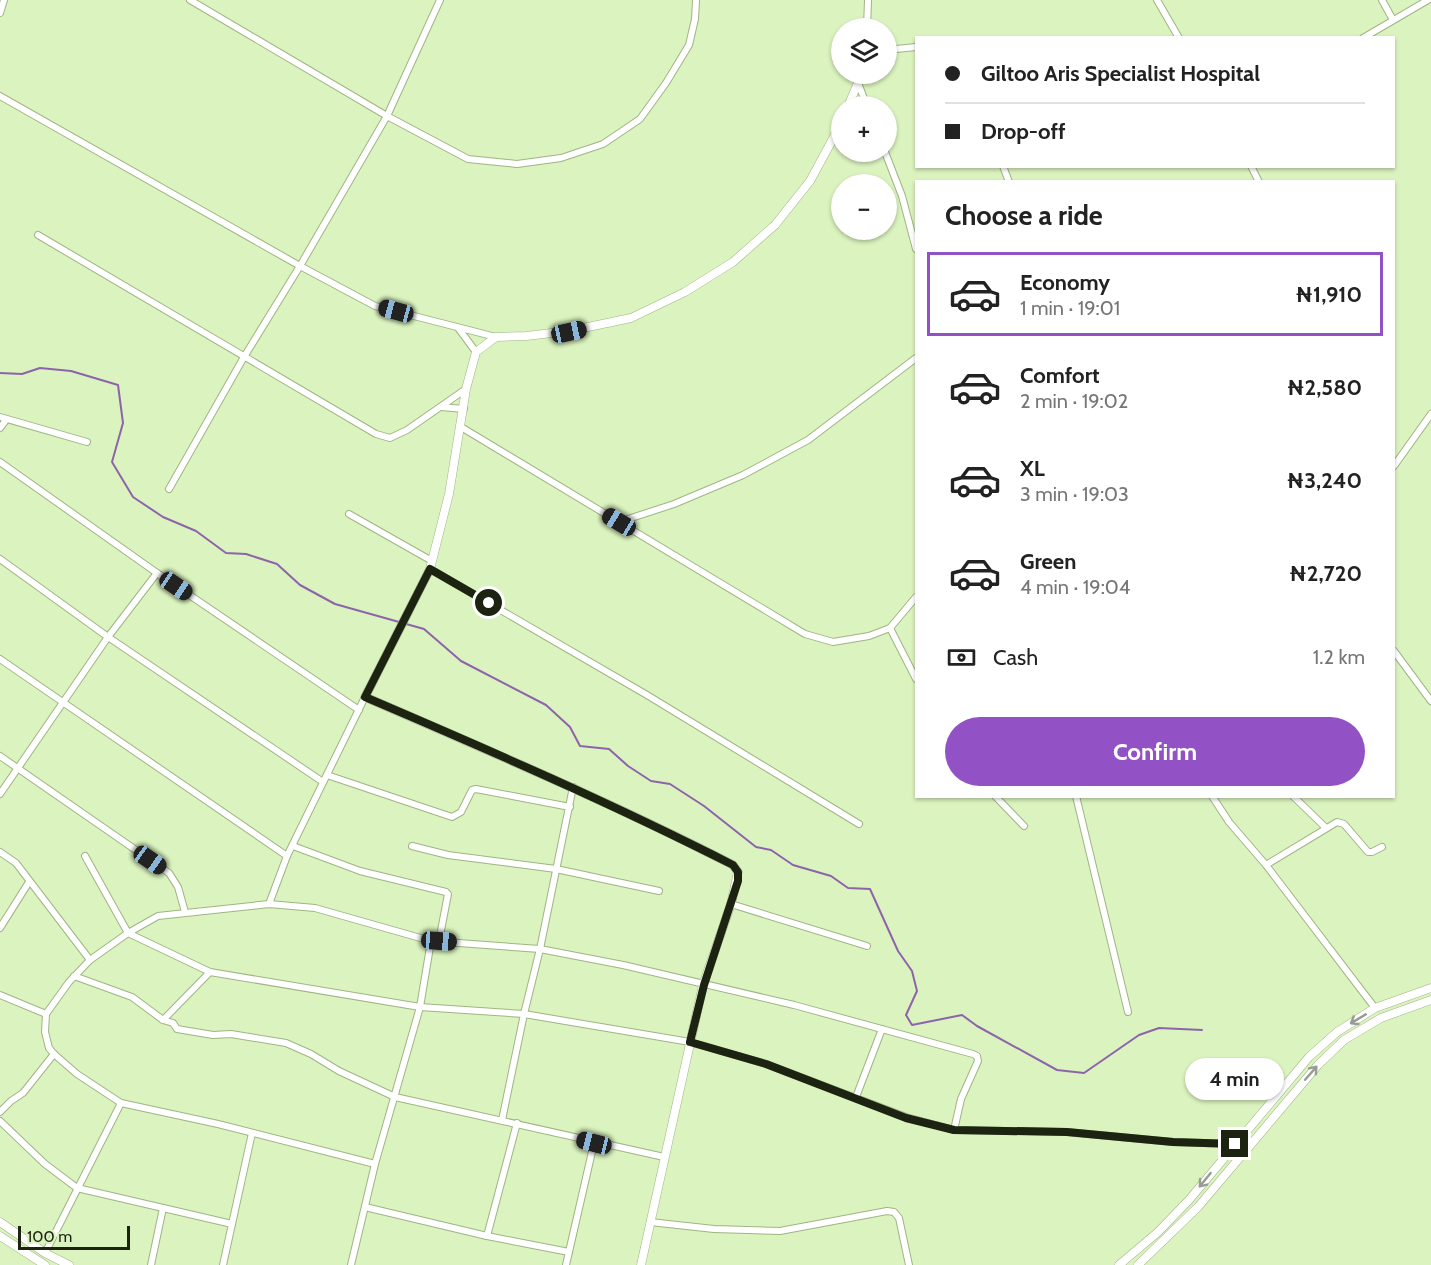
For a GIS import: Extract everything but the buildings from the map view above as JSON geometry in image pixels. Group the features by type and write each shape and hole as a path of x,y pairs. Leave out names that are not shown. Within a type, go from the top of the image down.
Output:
{"street":[{"path":"0,13 4,0"},
{"path":"190,0 387,116 468,159 517,164 561,158 603,144 640,118 666,83 689,45 695,19 696,0"},
{"path":"169,489 244,357 387,116 440,0"},
{"path":"867,18 868,0"},
{"path":"1157,0 1178,36"},
{"path":"1382,0 1393,20"},
{"path":"1366,36 1428,0"},
{"path":"897,49 915,47"},
{"path":"0,96 375,306 496,337 569,332 631,318 694,286 733,262 775,225 810,181 831,142"},
{"path":"889,162 903,196 915,245"},
{"path":"38,235 376,434 390,438 407,430 466,389"},
{"path":"459,328 476,352"},
{"path":"269,904 287,856 431,565 449,494 466,389 476,352 496,337"},
{"path":"619,522 674,504 743,475 808,440 915,359"},
{"path":"441,407 464,409"},
{"path":"1395,465 1431,414"},
{"path":"0,428 3,419 87,442"},
{"path":"461,427 804,634 833,642 869,636 890,628 915,598"},
{"path":"0,462 157,573 359,710"},
{"path":"349,514 859,824"},
{"path":"0,560 108,637 323,782"},
{"path":"0,794 108,637 157,573"},
{"path":"890,628 915,677"},
{"path":"1395,652 1431,701"},
{"path":"0,659 287,856"},
{"path":"365,697 573,787 659,827 733,865 738,872 738,881 704,985 641,1265"},
{"path":"0,756 169,873 178,886 185,912"},
{"path":"327,775 453,817 461,812 472,790 476,789 570,807"},
{"path":"502,1120 573,787"},
{"path":"997,798 1024,826"},
{"path":"1076,798 1128,1012"},
{"path":"1213,798 1229,822 1266,865 1375,1008"},
{"path":"1295,798 1326,828"},
{"path":"1266,865 1337,822 1340,822 1365,850 1372,852 1382,847"},
{"path":"293,846 360,871 446,892 448,894 439,941"},
{"path":"412,846 448,855 556,869 659,891"},
{"path":"0,852 16,863 90,960"},
{"path":"85,856 128,933 210,972 420,1006 524,1014 690,1042 766,1064 906,1118 954,1130 1067,1132 1173,1142 1235,1144"},
{"path":"0,928 29,882"},
{"path":"375,1164 121,1103 77,1074 54,1054 45,1032 46,1014 74,976 90,960 128,933 159,916 269,904 315,908 431,941 540,949 622,965 794,1005 977,1056 978,1061 961,1099 954,1130"},
{"path":"731,904 867,946"},
{"path":"351,1265 375,1164 420,1006 431,941"},
{"path":"164,1020 210,972"},
{"path":"74,976 132,997 164,1020 173,1023 177,1029 213,1035 231,1034 286,1043 395,1097 664,1158"},
{"path":"1119,1265 1158,1232 1189,1200 1309,1057 1337,1032 1375,1008 1431,988"},
{"path":"0,995 46,1014"},
{"path":"1138,1265 1198,1207 1264,1126 1318,1065 1344,1040 1381,1018 1431,1000"},
{"path":"856,1097 882,1029"},
{"path":"0,1112 11,1101 23,1094 54,1054"},
{"path":"45,1253 121,1103"},
{"path":"0,1121 45,1164 77,1188 232,1224"},
{"path":"486,1236 517,1124"},
{"path":"223,1265 252,1133"},
{"path":"566,1265 594,1143"},
{"path":"365,1207 486,1236 568,1252"},
{"path":"151,1265 163,1208"},
{"path":"650,1222 714,1229 780,1231 894,1212 899,1218 909,1265"},
{"path":"0,1222 45,1253 69,1265"},
{"path":"0,1236 45,1265"}],"waterway":[{"path":"0,373 22,374 40,368 71,371 118,385 123,423 112,462 133,497 163,517 196,531 226,553 246,554 277,564 300,585 335,604 424,629 461,661 546,705 570,727 580,746 609,749 628,766 651,781 670,784 704,806 756,847 771,850 793,865 831,876 848,888 870,889 898,951 912,971 917,991 906,1015 912,1025 962,1015 977,1026 1057,1070 1084,1073 1139,1035 1159,1028 1202,1030"}],"route":[{"path":"489,603 430,569 365,697 573,787 733,865 738,872 738,881 704,985 690,1042 766,1064 906,1118 954,1130 1067,1132 1173,1142 1235,1144"}]}
